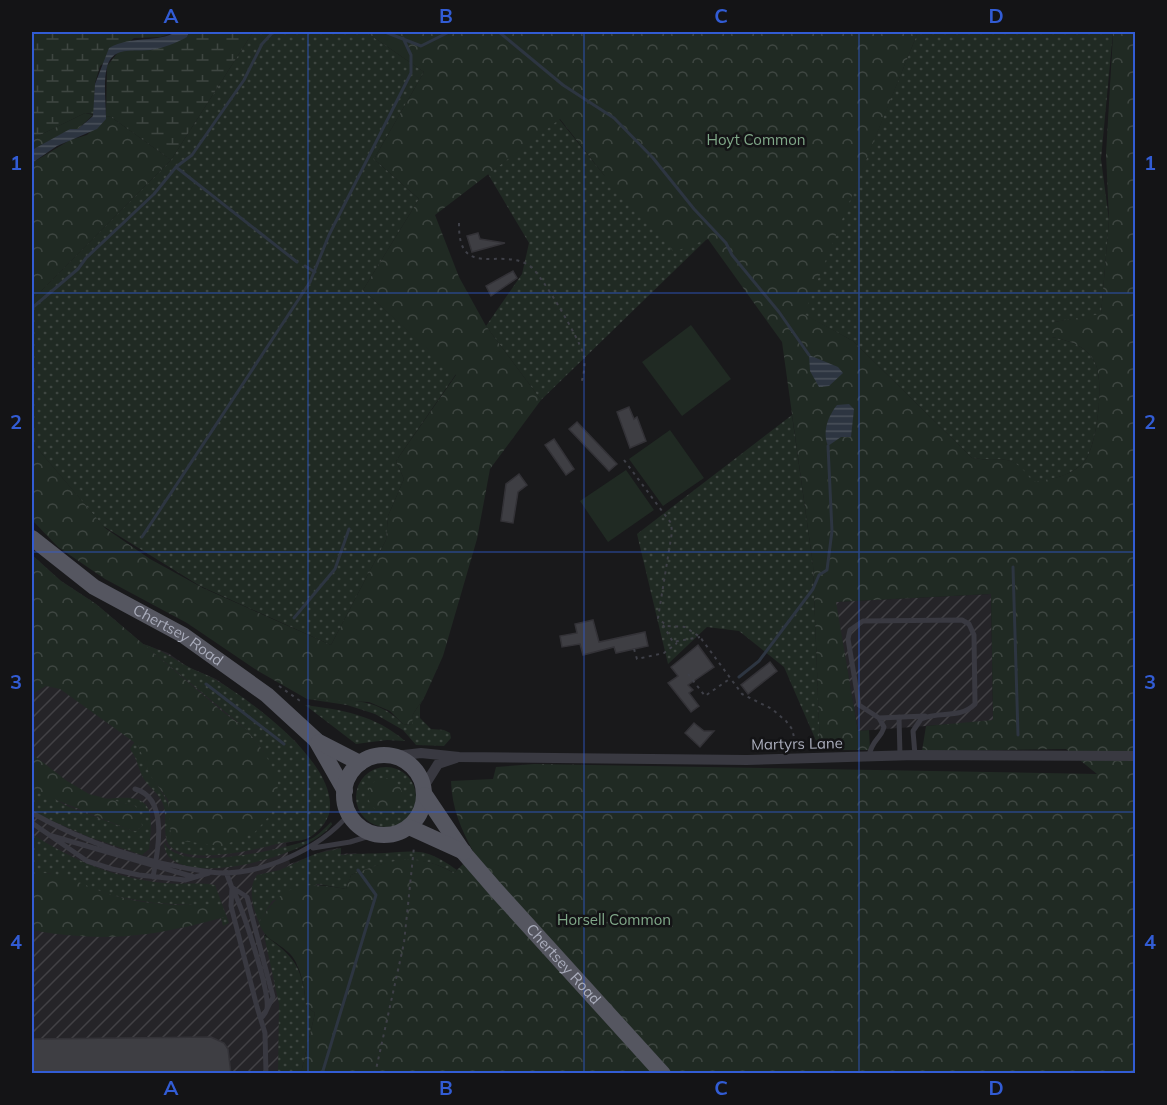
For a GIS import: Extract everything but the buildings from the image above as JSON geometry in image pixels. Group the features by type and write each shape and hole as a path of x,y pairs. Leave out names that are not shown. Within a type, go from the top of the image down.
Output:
{"main road":[{"name":"Chertsey Road","path":"32,538 114,600 201,647 267,695 316,740 360,763"},
{"name":"Chertsey Road","path":"316,740 345,791"},
{"path":"383,755 395,756 407,762 416,771 424,792 418,816 409,827 396,833 376,834 357,825 349,814 345,791 350,774 360,763 383,755"},
{"name":"Chertsey Road","path":"424,792 464,853 663,1074"},
{"name":"Chertsey Road","path":"409,827 464,853"}],"street":[{"name":"Martyrs Lane","path":"395,756 421,753 459,757 798,759 915,755 1136,756"},
{"name":"Martyrs Lane","path":"424,792 438,764 459,757"}],"lane":[{"path":"868,757 871,743 884,728 879,718 859,705 848,639 852,626 863,621 962,620 969,624 974,635 975,704 962,714 879,718"},
{"path":"915,755 914,726 927,716"},
{"path":"899,717 900,756"},
{"path":"135,789 150,798 156,810 153,877"},
{"path":"32,813 75,834 194,877"},
{"path":"310,849 332,833 349,814"},
{"path":"32,823 87,861 153,877 185,880 210,872"},
{"path":"50,836 155,864 226,872 267,864 310,849 350,842 376,834"},
{"path":"226,872 245,919 267,1009"},
{"path":"232,888 231,906 262,1017 266,1074"},
{"path":"232,888 247,897 256,924 273,997 262,1017"},
{"path":"254,991 263,989"}],"path":[{"path":"459,223 459,239 471,256 481,261 518,260 536,272 576,335 585,364 581,384"},
{"path":"624,460 671,523 672,532 658,613 669,638 677,643"},
{"path":"662,623 672,628 685,627 700,637 747,699 771,709 786,721 792,729 798,759"},
{"path":"634,649 637,659 664,653 677,643 700,637"},
{"path":"688,674 705,696 730,678"},
{"path":"375,1074 404,943 414,847"}],"shaded area":[{"path":"32,555 61,581 96,604 143,644 168,653 188,667 216,679 262,712 296,742 319,773 328,794 328,815 324,824 308,838 286,843 290,864 327,850 341,848 341,854 357,853 264,935 301,1073 32,1073"},
{"path":"991,594 993,721 858,731 835,602"}],"green space":[{"path":"32,32 176,32 160,37 134,38 100,66 95,83 94,114 85,113 32,139"},
{"path":"189,32 253,32 171,160 111,117 106,116 107,66 120,50 151,50 187,37"},
{"path":"253,32 366,32 424,72 374,159 419,199 363,290 456,374 396,461 404,479 388,516 386,540 331,645 200,586 103,526 32,442 32,300 171,160"},
{"path":"366,32 918,32 804,314 853,341 972,458 1012,462 1018,465 1033,482 1060,477 1078,468 1088,456 1092,445 1099,400 1096,365 1083,349 1052,337 1049,331 1054,322 1101,314 1109,220 1106,154 1113,32 1135,32 1135,1073 301,1073 315,1013 306,1006 302,977 296,963 283,948 268,937 259,923 276,900 295,888 318,885 346,889 351,875 378,865 415,860 440,866 454,873 474,853 458,818 451,781 493,779 496,767 534,764 1097,774 1066,749 922,751 926,726 993,720 991,594 836,602 858,731 869,730 870,750 820,750 813,565 782,342 708,239 674,252 604,175 560,119 435,215 459,277 486,326 541,400 490,469 477,539 443,656 425,696 413,714 412,725 403,724 390,711 369,702 307,699 258,671 187,623 105,579 58,547 32,520 32,442 105,528 150,559 203,588 331,645 386,540 388,516 404,479 396,461 456,375 363,290 419,199 374,159 424,72"},
{"path":"918,32 1113,32 1101,159 1109,220 1101,315 1054,322 1052,337 1078,345 1093,359 1098,374 1098,416 1088,456 1078,468 1059,477 1032,483 1012,462 972,458 853,341 803,314"},
{"path":"85,113 93,115 78,129 32,150 32,139"},
{"path":"106,116 111,117 171,160 32,300 32,163 70,140 87,135"},
{"path":"559,119 604,175 708,238 541,400 486,326 522,274 529,243 488,174"},
{"path":"691,325 731,379 682,416 642,362"},
{"path":"792,415 813,565 820,750 784,667 739,631 707,627 668,664 637,534"},
{"path":"670,430 704,478 663,506 629,459"},
{"path":"626,470 654,510 608,542 580,501"},
{"path":"32,555 61,581 96,604 246,729 264,752 278,783 276,803 271,814 254,833 222,846 175,840 171,837 168,800 150,775 138,745 60,689 46,686 32,694"},
{"path":"143,644 213,678 232,690 271,719 308,756 321,776 329,795 329,814 318,831 302,840 224,854 192,855 179,852 170,846 165,833 165,812 162,802 143,778 130,749 135,741 168,803 171,837 264,752 246,729"},
{"path":"425,696 420,705 420,718 431,729 450,733 451,738 444,746 416,745 403,730 375,714 347,705 307,699 359,701 382,708 403,724 411,725 413,714"},
{"path":"305,705 358,715 382,725 405,741 387,740 356,744"},
{"path":"32,754 67,781 89,794 135,806 139,811 142,826 136,831 130,830 42,794 32,786"},
{"path":"380,767 392,767 403,772 411,780 416,797 414,809 403,822 392,827 380,827 369,822 361,814 356,803 356,791 361,780 369,772"},
{"path":"385,778 397,783 402,795 397,807 385,812 373,807 368,795 373,783"},
{"path":"32,786 67,806 136,831 142,826 135,806 107,799 133,798 141,801 150,813 149,849 142,855 89,837 32,812"},
{"path":"331,822 332,824 319,836 298,848 240,865 212,868 187,866 170,858 164,842 172,852 187,857 229,857 310,840"},
{"path":"32,834 79,860 128,877 164,883 215,885 229,923 223,926 221,918 225,917 195,905 154,903 114,896 49,873 32,875"},
{"path":"341,848 341,855 423,852 457,870 454,873 428,862 415,861 377,866 351,875 346,889 318,884 272,901 259,923 252,892 257,875 280,870 315,854"},
{"path":"40,873 59,875 115,896 140,901 178,905 216,904 222,908 225,917 176,929 132,936 87,937 32,930 32,875"},
{"path":"264,935 290,956 302,981 306,1006 315,1013 301,1073 278,1073 279,1004"}],"water":[{"path":"176,32 189,32 187,37 165,47 125,51 114,55 106,73 106,119 97,129 57,146 32,163 32,150 70,129 78,129 93,116 95,84 109,48 118,44 161,37"},
{"path":"809,355 838,367 843,373 829,386 819,387 810,371"},
{"path":"849,404 854,409 851,437 841,437 828,446 826,430 831,414 837,405"}],"waterway":[{"path":"32,308 78,269 86,258 154,194 176,167 192,155 244,80 262,44 273,32"},
{"path":"385,32 421,46 449,32"},
{"path":"499,32 563,85 614,118 653,158 694,209 726,243 732,255 779,312 809,355"},
{"path":"142,537 310,282 329,235 411,73 411,55 403,38"},
{"path":"176,167 297,262"},
{"path":"305,266 315,272"},
{"path":"739,677 759,661 813,589 819,575 827,570 832,531 828,446"},
{"path":"294,618 335,569 349,529"},
{"path":"1013,567 1018,735"},
{"path":"206,684 284,744"},
{"path":"322,1074 376,895 358,870"}],"park label":[{"name":"Hoyt Common","path":"756,140"},
{"name":"Horsell Common","path":"614,920"}]}
